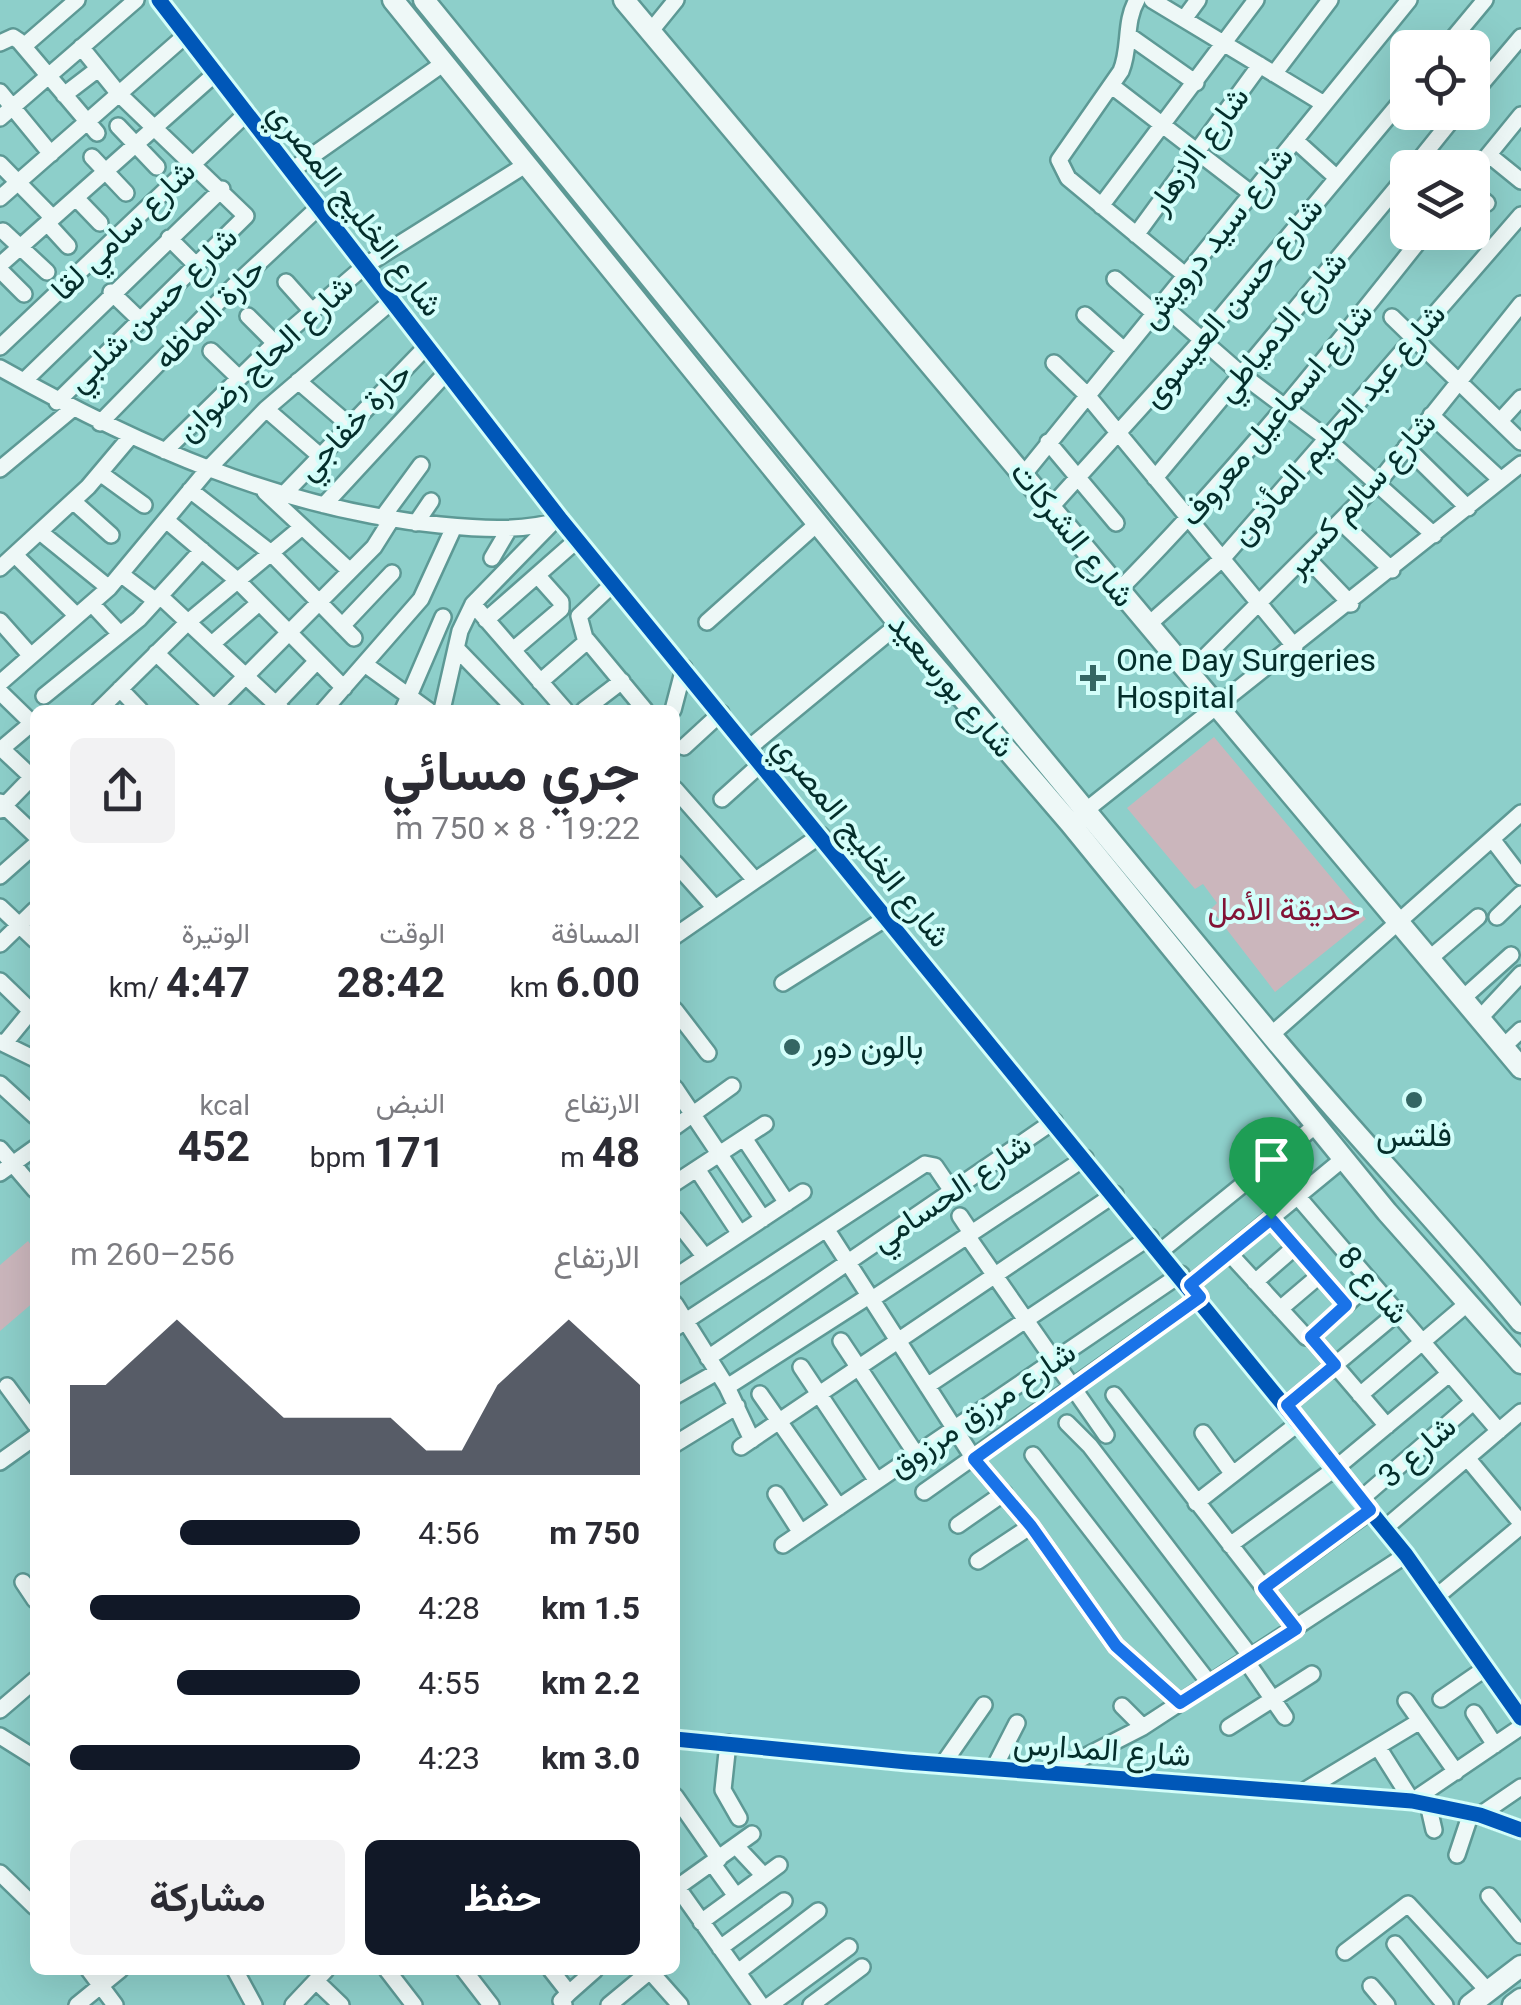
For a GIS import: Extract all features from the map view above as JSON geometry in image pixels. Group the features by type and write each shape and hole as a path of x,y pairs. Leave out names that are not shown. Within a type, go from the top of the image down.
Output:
{"main road":[{"name":"شارع بورسعيد","path":"393,0 899,624 1070,823 1387,1212 1521,1363"},
{"name":"شارع بورسعيد","path":"424,0 710,357 1271,1035 1444,1227 1521,1322"},
{"name":"شارع الشركات","path":"624,0 1521,1068"},
{"path":"1387,1212 1404,1208 1413,1192"},
{"path":"1419,1248 1419,1240 1428,1227 1444,1227"},
{"path":"1490,1998 1521,1966"},
{"path":"1470,2005 1521,1982"},
{"path":"1513,2005 1521,1998"}],"street":[{"path":"21,44 78,0"},
{"path":"6,113 136,0"},
{"name":"شارع الخليج المصري","path":"159,0 366,265 556,521 577,540 763,762 1287,1405 1406,1555 1521,1718"},
{"path":"650,32 676,0"},
{"path":"1137,0 1127,56 1112,86 1059,160 1064,173 1185,275"},
{"path":"1152,0 1324,104"},
{"path":"1184,19 1198,0"},
{"path":"1102,206 1256,0"},
{"name":"شارع سيد درويش","path":"1024,474 1409,0"},
{"path":"1460,30 1485,0"},
{"name":"شارع الازهار","path":"1136,235 1321,3"},
{"path":"0,198 50,154 92,128 118,94 186,35"},
{"path":"1128,35 1196,83"},
{"path":"0,44 13,37 21,44 92,128"},
{"path":"1490,74 1521,37"},
{"path":"24,382 111,292 222,189 118,94 81,47"},
{"path":"292,170 444,63"},
{"path":"64,96 98,69"},
{"path":"24,294 0,268 216,74"},
{"path":"1112,86 1252,194"},
{"path":"0,92 6,113 50,154"},
{"name":"شارع سامي لقا","path":"0,347 247,113"},
{"name":"شارع حسن العيسوى","path":"1051,507 1201,341 1390,115"},
{"path":"1490,154 1519,122"},
{"path":"118,126 158,167"},
{"path":"1427,150 1443,130"},
{"path":"1295,140 1337,178"},
{"path":"1490,156 1521,181"},
{"path":"92,158 126,192"},
{"path":"0,164 68,246"},
{"name":"شارع الحاج رضوان","path":"165,451 274,343 366,265 527,164"},
{"name":"شارع حسن شلبي","path":"0,469 64,406 139,319 246,216 222,189"},
{"name":"شارع الدمياطي","path":"1154,478 1390,196"},
{"path":"76,198 100,222"},
{"name":"حارة الماظه","path":"100,423 234,286 320,206"},
{"name":"شارع عبد الحليم المأذون","path":"1148,625 1222,559 1414,334 1521,216"},
{"path":"3,231 47,272"},
{"path":"169,238 196,265"},
{"name":"شارع اسماعيل معروف","path":"1118,590 1189,519 1285,409 1412,250"},
{"path":"1114,279 1158,308 1325,437 1434,535"},
{"path":"286,282 311,310"},
{"path":"111,292 139,319"},
{"path":"0,683 122,575 208,468 266,409 392,301"},
{"name":"شارع سالم كسبر","path":"1188,674 1377,484 1521,304"},
{"path":"1086,315 1124,350"},
{"path":"248,316 274,343"},
{"path":"1392,317 1414,334 1521,442"},
{"name":"حارة خفاجي","path":"282,496 427,346"},
{"path":"211,351 238,377"},
{"path":"1054,363 1087,394 1295,646"},
{"path":"1,369 100,423 282,496 386,519 454,527 509,529 556,521"},
{"path":"324,506 447,372"},
{"path":"298,381 348,424"},
{"path":"1500,421 1521,398"},
{"path":"266,409 319,455"},
{"path":"1431,415 1501,480"},
{"path":"0,568 73,501 131,436"},
{"path":"1048,442 1116,523"},
{"path":"1406,447 1468,508"},
{"path":"1086,811 1351,604 1521,464"},
{"path":"218,705 350,571 421,465"},
{"path":"100,473 144,505"},
{"path":"262,488 350,571"},
{"path":"190,490 271,553 348,632 392,574"},
{"path":"416,523 431,500"},
{"path":"73,501 110,535"},
{"path":"166,520 238,581 317,662 336,702 421,599 454,527"},
{"path":"448,705 460,630 473,604 556,521"},
{"path":"1341,522 1392,570"},
{"path":"707,622 818,523"},
{"path":"104,705 188,622 302,527"},
{"path":"492,558 509,529"},
{"path":"40,532 108,588"},
{"path":"486,620 577,540"},
{"path":"44,696 159,599 202,550"},
{"path":"15,554 77,616"},
{"path":"1307,558 1351,604"},
{"path":"122,575 188,622 277,705"},
{"path":"512,650 561,609 561,602 537,575"},
{"path":"613,584 578,616 587,640 641,705"},
{"path":"421,599 460,630"},
{"path":"92,604 120,634"},
{"path":"212,644 259,604"},
{"path":"473,604 560,705"},
{"path":"366,665 407,705 443,617"},
{"path":"0,621 31,656"},
{"path":"750,747 899,624"},
{"path":"540,682 587,640"},
{"path":"456,648 511,705"},
{"path":"156,653 210,705"},
{"path":"281,705 317,662"},
{"path":"674,705 684,668"},
{"path":"591,705 622,681"},
{"path":"120,690 135,705"},
{"path":"0,692 30,720"},
{"path":"684,747 721,713"},
{"path":"30,727 1,750 30,774"},
{"path":"722,799 763,762"},
{"path":"30,781 1,806 30,831"},
{"path":"680,796 755,880"},
{"path":"1271,1035 1521,813"},
{"path":"680,930 821,835"},
{"path":"1492,839 1521,878"},
{"path":"0,876 30,849"},
{"path":"680,869 715,908"},
{"path":"1497,917 1521,894"},
{"path":"0,907 30,935"},
{"path":"0,944 30,914"},
{"path":"1428,959 1478,916"},
{"path":"784,983 888,917"},
{"path":"1462,999 1512,955"},
{"path":"1479,1019 1521,974"},
{"path":"0,980 30,1006"},
{"path":"30,1012 2,1043 30,1057"},
{"path":"680,1017 708,1053"},
{"path":"1503,1047 1521,1030"},
{"path":"0,1084 30,1111"},
{"path":"680,1123 732,1086"},
{"path":"680,1095 763,1218"},
{"name":"شارع الحسامي","path":"680,1387 848,1262 1054,1121"},
{"path":"680,1180 765,1124"},
{"path":"927,1386 1026,1320 1156,1243 1315,1126"},
{"path":"744,1138 786,1203"},
{"path":"0,1149 7,1168 30,1186"},
{"path":"7,1168 30,1152"},
{"path":"726,1387 970,1236 1085,1158"},
{"path":"924,1492 1073,1388 1343,1159"},
{"path":"952,1191 928,1163 680,1324 737,1406 746,1444 1115,1194"},
{"path":"697,1168 740,1234"},
{"path":"680,1274 802,1192"},
{"name":"شارع 8","path":"1298,1197 1499,1432"},
{"path":"960,1216 995,1276 1106,1435"},
{"path":"1271,1219 1346,1305"},
{"path":"680,1224 705,1257"},
{"path":"827,1230 974,1459 1031,1526 1116,1646 1180,1703"},
{"path":"1255,1282 1295,1247"},
{"path":"1229,1253 1306,1338 1371,1282"},
{"path":"1280,1309 1320,1275"},
{"name":"شارع مرزق مرزوق","path":"783,1544 1054,1361 1190,1285"},
{"path":"1360,1395 1468,1303"},
{"path":"1287,1405 1397,1313"},
{"path":"1311,1337 1386,1426"},
{"path":"841,1340 916,1454"},
{"path":"801,1367 877,1481"},
{"path":"1230,1545 1336,1468 1449,1374"},
{"path":"7,1386 30,1426"},
{"path":"760,1394 839,1507"},
{"path":"1114,1395 1296,1629"},
{"name":"شارع 3","path":"1264,1588 1365,1505 1473,1402"},
{"path":"680,1441 737,1406"},
{"path":"1385,1528 1521,1412"},
{"path":"1090,1446 1131,1417"},
{"path":"1196,1503 1300,1422"},
{"path":"1067,1424 1090,1446 1250,1660 1285,1717"},
{"path":"1203,1433 1232,1473"},
{"path":"0,1462 30,1439"},
{"path":"1033,1455 1210,1684"},
{"path":"1436,1597 1521,1525 1468,1459"},
{"path":"958,1524 1004,1493"},
{"path":"776,1494 801,1533"},
{"path":"978,1561 1031,1526"},
{"path":"1055,1772 1143,1727 1406,1555"},
{"path":"22,1582 30,1593"},
{"path":"1441,1699 1486,1668"},
{"path":"1229,1726 1312,1674"},
{"path":"0,1710 30,1684"},
{"path":"1406,1701 1456,1772"},
{"path":"943,1764 984,1705"},
{"path":"1122,1706 1143,1727"},
{"path":"1474,1714 1495,1745"},
{"path":"1302,1792 1420,1721"},
{"path":"994,1768 1017,1723"},
{"path":"1420,1803 1456,1772 1521,1727"},
{"path":"0,1736 30,1755"},
{"name":"شارع المدارس","path":"680,1740 1420,1803 1476,1814 1521,1830"},
{"path":"728,1743 723,1790 739,1818"},
{"path":"1378,1747 1388,1778 1420,1803 1434,1830"},
{"path":"1457,1855 1476,1814 1521,1787"},
{"path":"680,1804 736,1896"},
{"path":"680,1884 752,1834"},
{"path":"736,1846 764,1876"},
{"path":"701,1922 779,1865"},
{"path":"0,1873 30,1902"},
{"path":"680,1893 761,2005"},
{"path":"1488,1896 1521,1935"},
{"path":"720,1948 784,1901"},
{"path":"1345,1952 1408,1904 1490,1998"},
{"path":"738,1972 818,1911"},
{"path":"1395,1944 1445,2005"},
{"path":"770,2005 849,1946"},
{"path":"812,2005 862,1967"},
{"path":"93,1975 115,2005"},
{"path":"77,2005 114,1975"},
{"path":"238,1975 254,2005"},
{"path":"391,1975 414,2005"},
{"path":"468,1975 491,2005"},
{"path":"554,1975 566,1999 590,1975"},
{"path":"609,2005 645,1975"},
{"path":"654,1975 680,2005"},
{"path":"293,2005 321,1976 341,2005"},
{"path":"1371,1986 1386,2005"}],"green space":[{"name":"حديقة الأمل","path":"1214,737 1366,919 1275,992 1211,909 1217,903 1203,884 1195,889 1127,808"},
{"path":"28,1241 30,1305 0,1331 0,1265"}],"cycle path":[{"path":"159,0 561,520 1406,1555 1521,1718"},
{"path":"680,1739 907,1762 1412,1801 1480,1815 1521,1830"}],"place":[{"name":"One Day Surgeries Hospital","path":"1093,678"},
{"name":"بالون دور","path":"792,1047"},
{"name":"فلتس","path":"1414,1100"}],"route":[{"path":"1271,1219 1346,1305 1311,1337 1335,1365 1287,1405 1370,1510 1264,1588 1296,1629 1180,1703 1116,1646 1031,1526 974,1459 1200,1297 1190,1285 1271,1219"}]}
